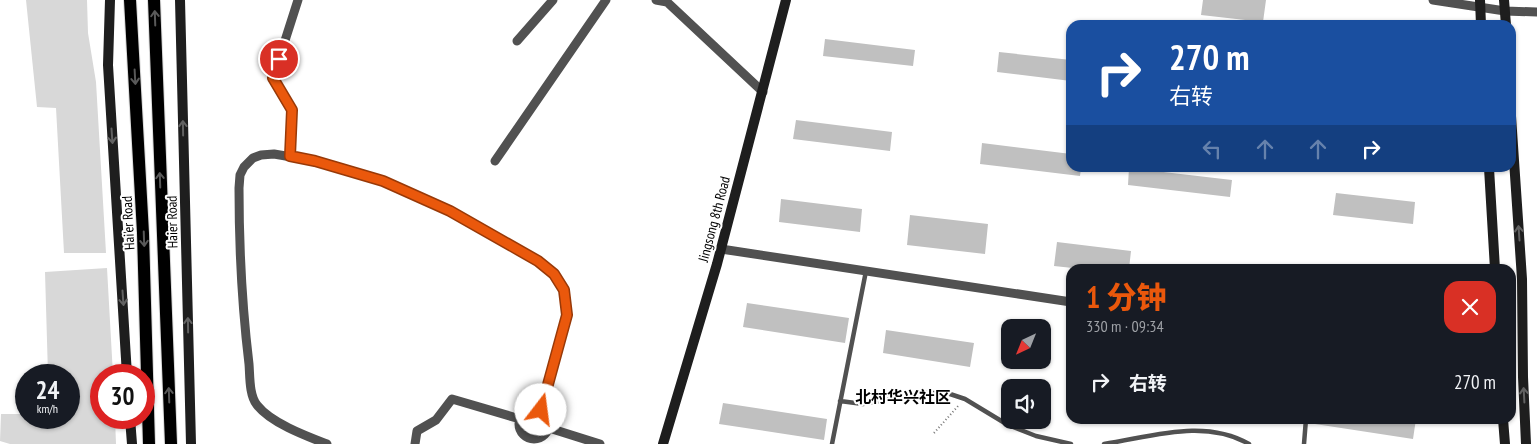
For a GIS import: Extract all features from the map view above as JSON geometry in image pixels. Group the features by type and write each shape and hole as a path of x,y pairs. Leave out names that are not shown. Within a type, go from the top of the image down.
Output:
{"main road":[{"path":"154,0 171,444"},
{"name":"Hai'er Road","path":"131,5 143,233 150,444"}],"street":[{"path":"110,0 108,65 127,364"},
{"name":"Haier Road","path":"180,0 191,444"},
{"path":"290,156 292,110 273,78 298,0"},
{"path":"517,41 553,0"},
{"path":"495,161 606,0"},
{"path":"656,0 667,2 763,92"},
{"name":"Jingsong 8th Road","path":"663,444 721,249 786,0"},
{"path":"1434,0 1505,5 1537,12"},
{"path":"1480,3 1481,20"},
{"path":"1505,5 1506,20"},
{"path":"327,444 280,422 263,411 254,400 246,344 238,188 240,175 244,167 252,158 261,155 274,154 315,161 383,181 450,211 538,261 554,274 564,290 567,315 541,410"},
{"path":"1489,172 1494,264"},
{"path":"1515,172 1522,279 1526,444"},
{"path":"721,249 1066,301"},
{"path":"415,444 417,431 436,420 452,399 520,419"},
{"path":"531,409 541,410 548,418 548,428 543,436 529,441 520,428 520,419 526,411 531,409"},
{"path":"1503,424 1505,444"},
{"path":"548,428 600,444"},
{"path":"131,429 132,444"}],"lane":[{"path":"832,444 866,271"},
{"path":"840,401 870,404 921,393 947,393 965,399 1008,425 1036,436 1071,444"},
{"path":"1304,444 1306,424"},
{"path":"1104,444 1182,430 1204,430 1236,436 1249,444"}],"path":[{"path":"934,433 965,399"}],"shaded area":[{"path":"26,0 87,0 88,33 96,82 106,253 64,253 56,108 37,107"},
{"path":"107,268 112,364 90,364 90,429 115,429 116,444 10,444 0,441 1,414 15,414 15,429 80,429 80,364 48,364 45,272"}],"building":[{"path":"1203,0 1266,0 1263,20 1201,15"},
{"path":"825,39 915,50 913,66 823,56"},
{"path":"999,52 1066,59 1066,80 997,72"},
{"path":"796,120 892,132 890,151 793,139"},
{"path":"982,143 1066,153 1066,172 1080,172 1080,176 980,164"},
{"path":"1129,172 1163,172 1232,180 1230,197 1128,185"},
{"path":"1336,193 1415,202 1413,224 1333,215"},
{"path":"781,199 862,209 860,232 779,222"},
{"path":"910,215 988,224 985,254 907,245"},
{"path":"1057,242 1131,251 1130,264 1066,264 1066,267 1054,266"},
{"path":"747,303 849,318 845,343 743,327"},
{"path":"886,330 974,343 970,367 883,353"},
{"path":"723,403 827,419 824,440 719,424"},
{"path":"1315,424 1415,424 1413,439"}],"district":[{"name":"北村华兴社区","path":"903,397"}],"route":[{"path":"279,59 273,78 292,110 290,156 315,161 383,181 450,211 538,261 554,274 564,290 567,315 541,410"}]}
